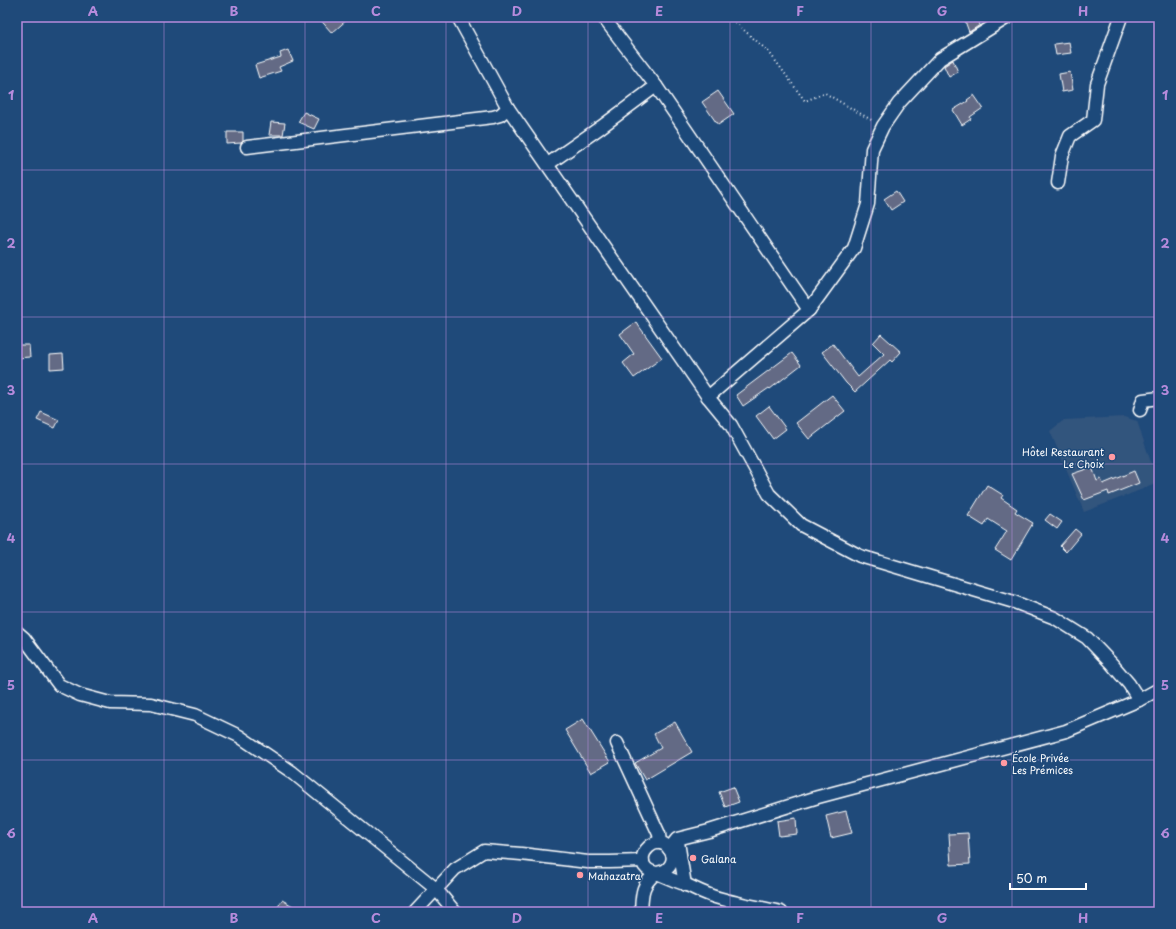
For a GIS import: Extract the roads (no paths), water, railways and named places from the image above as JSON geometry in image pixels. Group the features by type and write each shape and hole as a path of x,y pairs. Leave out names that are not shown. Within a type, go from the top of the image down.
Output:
{"street":[{"path":"458,17 508,108 708,397 731,425 769,494 801,526 860,556 1014,602 1055,618 1087,638 1111,662 1140,700"},
{"path":"603,17 656,86 809,310"},
{"path":"708,397 809,310 854,248 868,204 872,148 883,126 899,103 940,59 1008,17"},
{"path":"1058,183 1062,156 1070,136 1093,120 1097,84 1121,17"},
{"path":"548,164 656,86"},
{"path":"247,147 493,117 500,115 508,108"},
{"path":"1140,410 1143,400 1159,398"},
{"path":"17,632 24,638 59,685 80,695 110,703 151,704 195,715 239,736 292,772 436,889 455,912"},
{"path":"781,912 713,897 650,871 645,866 643,854 647,848 653,844 669,844 818,797 1066,730 1140,700 1159,689"},
{"path":"617,743 659,834 669,844 685,885"},
{"path":"641,912 643,886 656,873 664,871 671,865 673,857 669,844"},
{"path":"415,912 455,869 484,851 588,862 643,861"}],"place":[{"name":"Hôtel Restaurant Le Choix","path":"1112,457"},
{"name":"École Privée Les Prémices","path":"1004,763"},
{"name":"Galana","path":"693,858"},
{"name":"Mahazatra","path":"580,875"}]}
